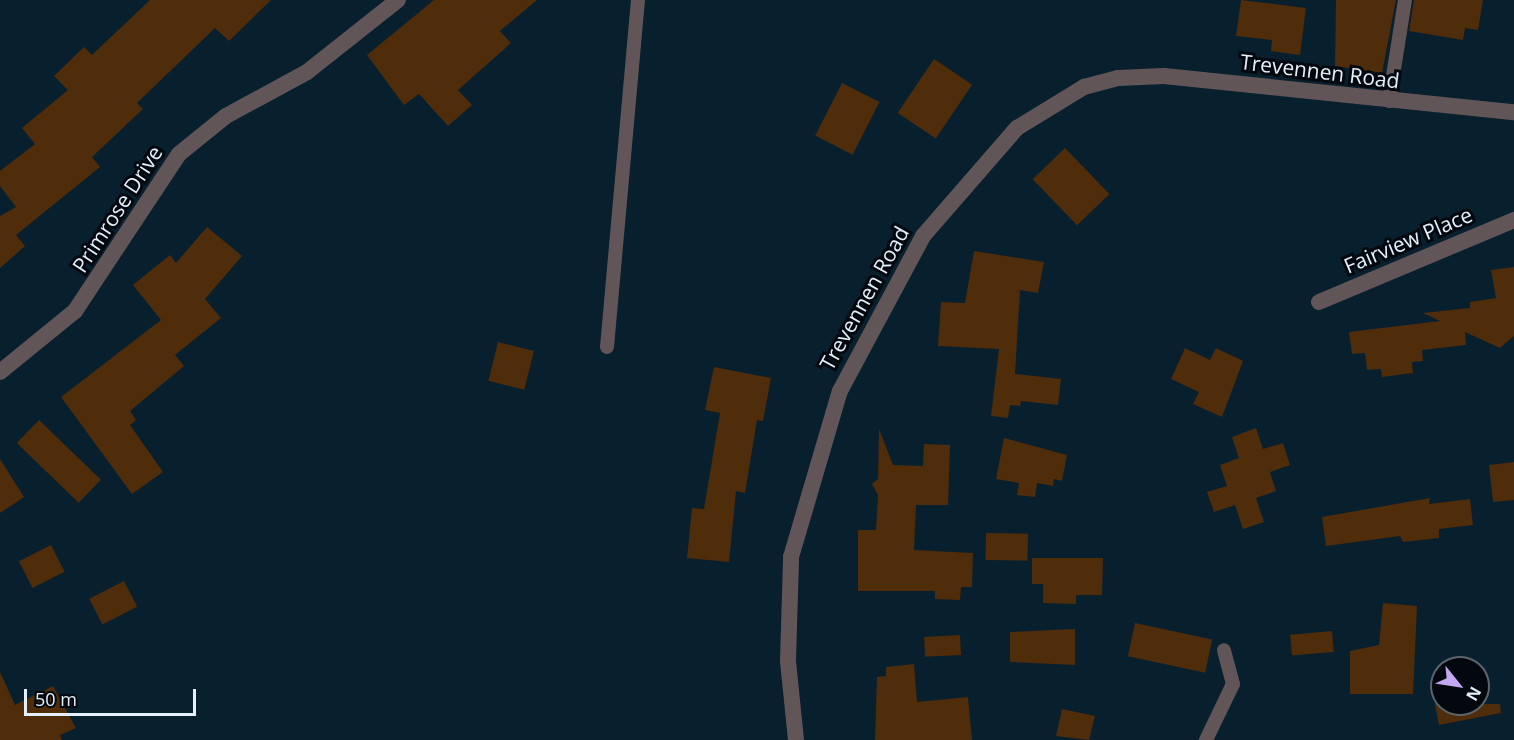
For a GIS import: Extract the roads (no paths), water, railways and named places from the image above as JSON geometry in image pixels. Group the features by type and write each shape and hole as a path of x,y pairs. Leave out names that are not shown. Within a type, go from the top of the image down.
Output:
{"street":[{"name":"Primrose Drive","path":"0,372 75,311 180,154 226,116 307,72 398,0"},
{"name":"Trevennen Road","path":"796,740 786,606 791,557 823,440 840,391 898,277 923,236 982,163 1017,128 1052,104 1118,78 1164,76 1389,101 1514,112"},
{"name":"Fairview Place","path":"1319,302 1514,220"}],"lane":[{"path":"607,347 638,0"},
{"path":"1389,101 1405,0"},
{"path":"1206,740 1233,684 1224,650"}]}
